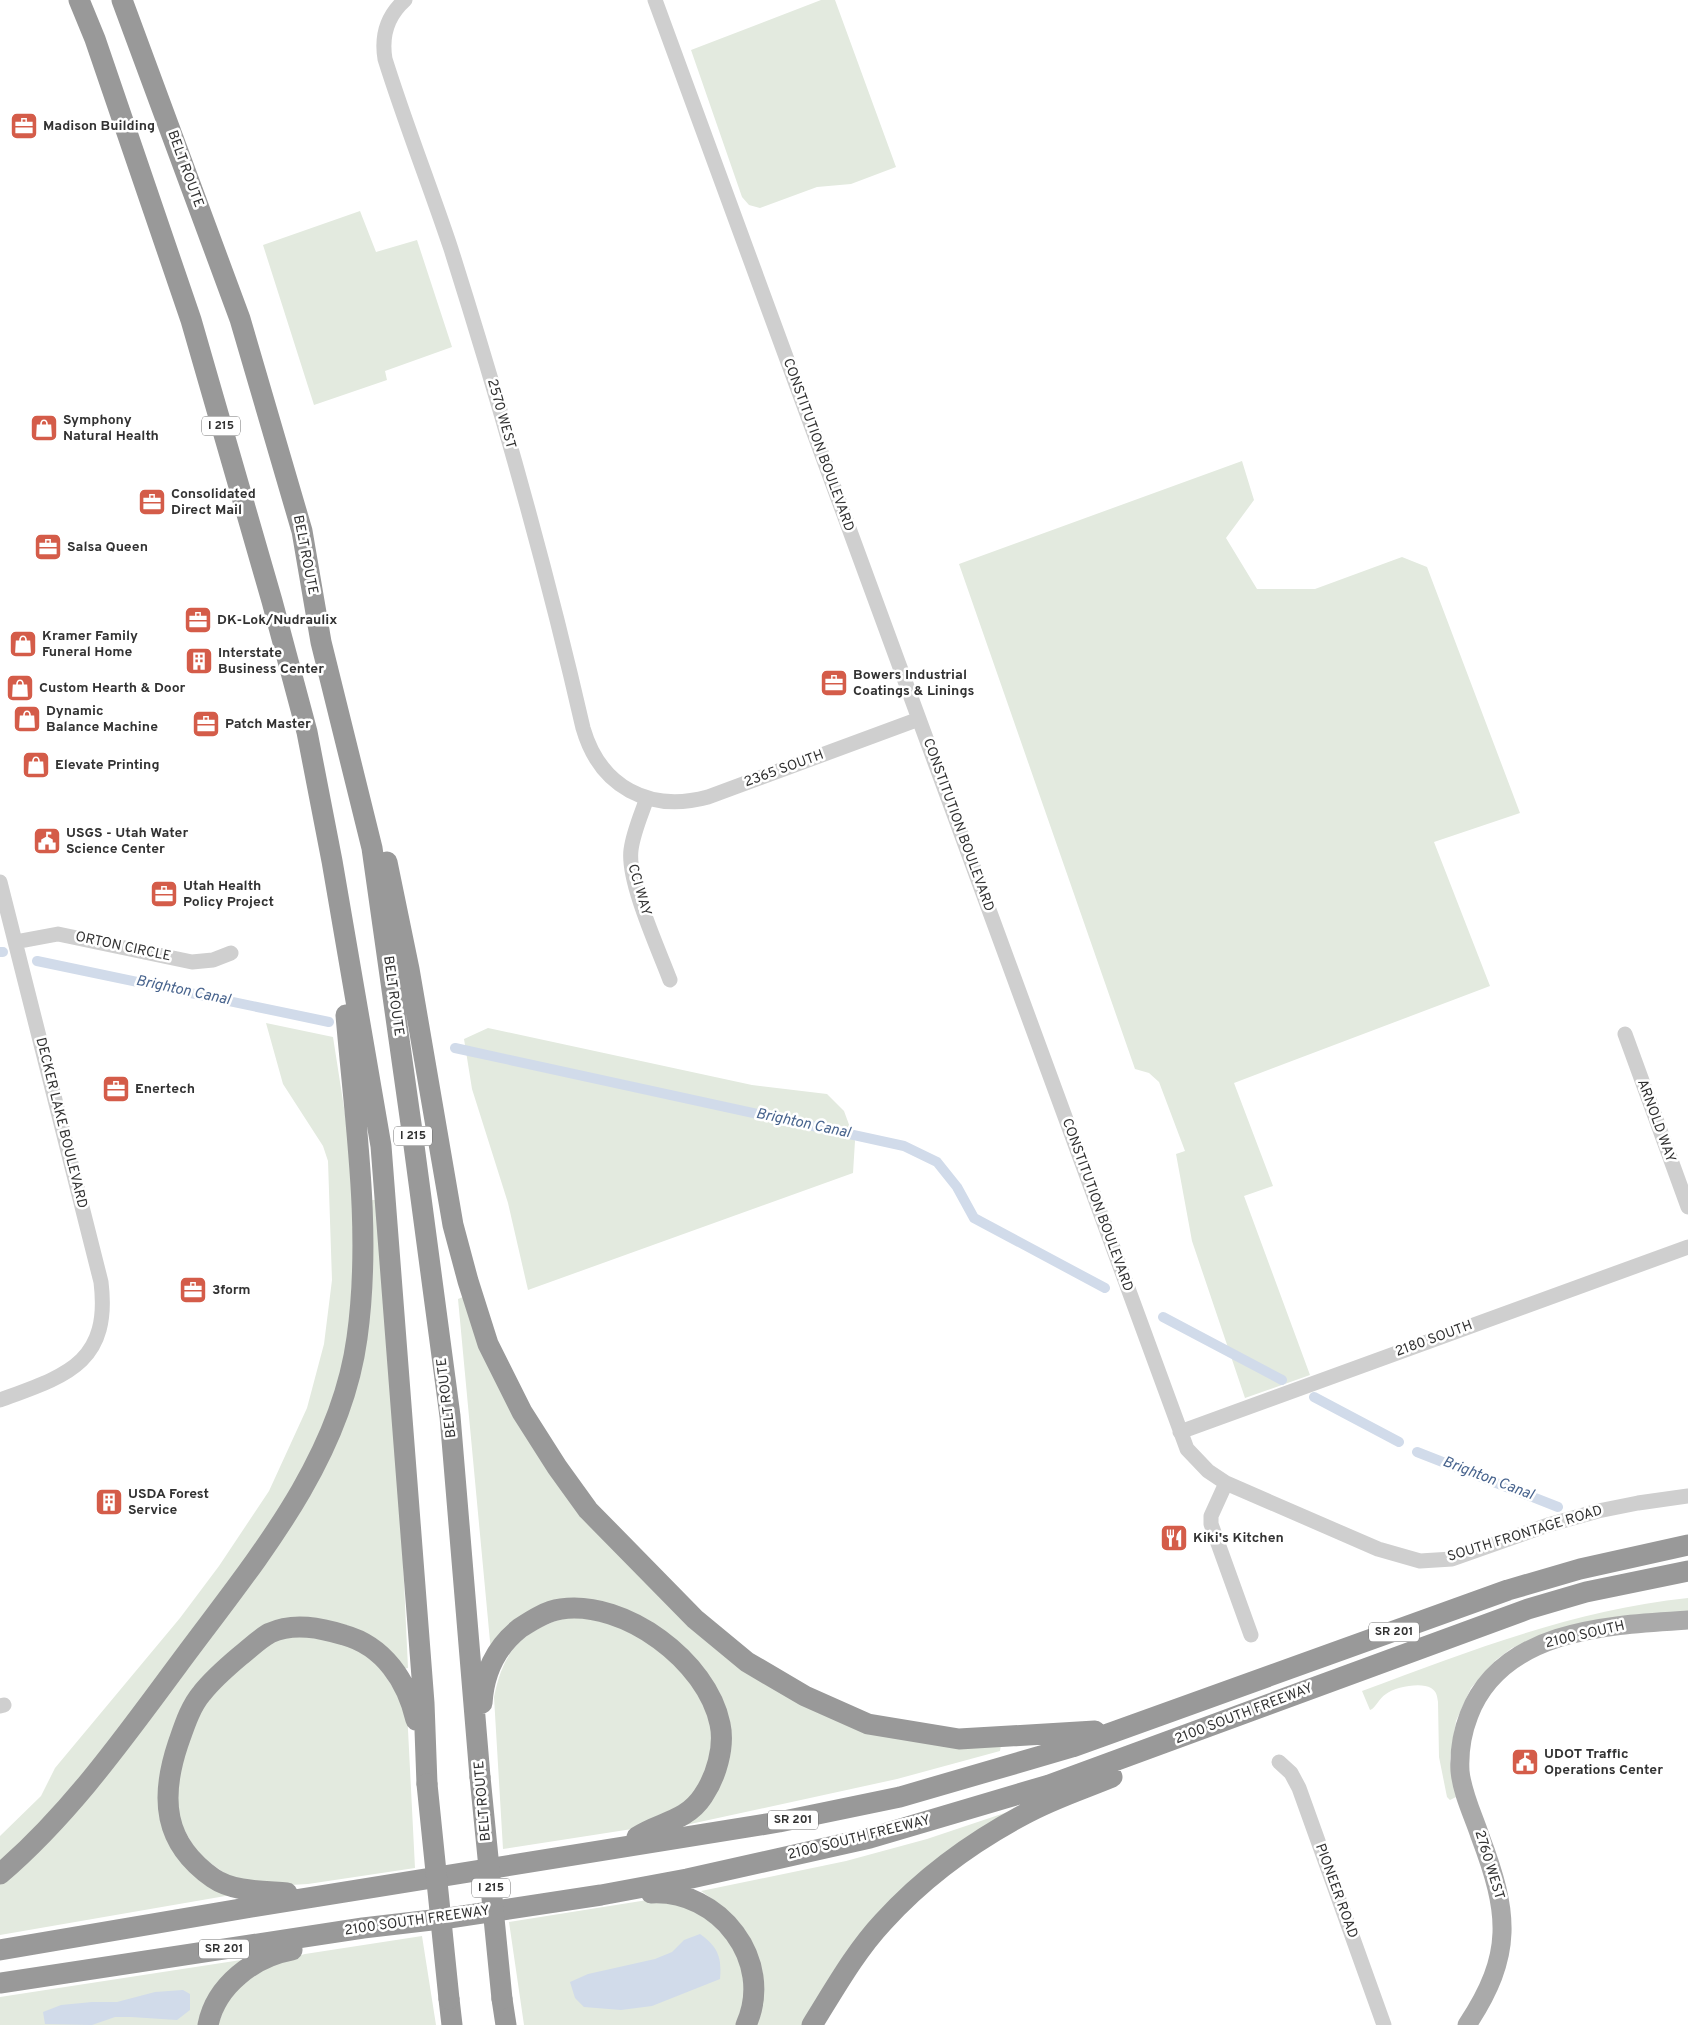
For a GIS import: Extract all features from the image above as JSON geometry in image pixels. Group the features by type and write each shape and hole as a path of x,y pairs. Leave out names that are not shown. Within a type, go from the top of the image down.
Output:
{"highway":[{"name":"I 215","path":"79,0 95,39 191,320 272,600 307,732 332,861 381,1146 424,1703 427,1784 451,2017"},
{"name":"BELT ROUTE","path":"122,0 240,319 302,531 321,642 372,848 450,1416 480,1777 506,2025"},
{"path":"302,531 338,652 390,877 409,969 453,1225 468,1281 488,1344 522,1412 557,1467 588,1510 696,1618 747,1662 805,1696 868,1724 958,1739 1123,1729"},
{"path":"0,1874 40,1838 80,1793 264,1550 305,1484 342,1407 357,1340 364,1278 364,1226 332,861"},
{"name":"2100 SOUTH FREEWAY","path":"0,1950 812,1817 900,1797 1016,1765 1123,1729 1508,1590 1580,1569 1682,1546"},
{"name":"2100 SOUTH FREEWAY","path":"0,1983 363,1928 449,1918 601,1895 687,1880 870,1838 1049,1786 1251,1713 1428,1644 1553,1601 1688,1571"},
{"path":"1428,1644 1503,1622 1587,1601 1688,1586"},
{"path":"478,1748 482,1693 495,1653 511,1635 533,1618 560,1609 590,1609 616,1615 644,1628 673,1651 695,1675 712,1701 720,1724 720,1743 716,1770 703,1796 691,1810 674,1822 642,1834 622,1848"},
{"path":"324,1896 251,1890 229,1885 214,1878 180,1846 169,1823 167,1783 185,1723 201,1694 225,1669 270,1633 288,1628 315,1626 360,1640 395,1670 406,1687 413,1706 425,1754"},
{"path":"812,2025 846,1970 882,1923 924,1881 970,1846 1026,1813 1152,1760 1251,1713"},
{"path":"601,1895 665,1892 689,1898 710,1909 734,1929 746,1952 755,1986 746,2025"},
{"path":"208,2025 216,2004 235,1978 249,1966 279,1952 449,1918"}],"main road":[{"name":"2100 SOUTH","path":"1474,1701 1499,1669 1514,1657 1533,1647 1566,1636 1615,1626 1688,1620"},
{"name":"2760 WEST","path":"1466,2025 1488,1992 1494,1978 1503,1929 1500,1892 1466,1796 1460,1772 1464,1728 1474,1701"}],"street":[{"name":"2570 WEST","path":"406,0 394,12 384,35 385,60 450,247 506,429 586,739 596,759 610,776 628,790 647,798"},
{"name":"CONSTITUTION BOULEVARD","path":"655,0 1180,1432 1187,1449 1195,1460 1226,1483"},
{"name":"2365 SOUTH","path":"647,798 673,803 708,797 919,719"},
{"name":"CCI WAY","path":"647,798 632,843 631,866 636,887 670,980"},
{"name":"DECKER LAKE BOULEVARD","path":"0,882 101,1282 104,1307 100,1330 95,1342 82,1361 57,1378 0,1400"},
{"name":"ORTON CIRCLE","path":"15,942 58,934 192,962 213,960 230,953"},
{"name":"ARNOLD WAY","path":"1624,1034 1688,1207"},
{"name":"2180 SOUTH","path":"1180,1432 1688,1247"},
{"name":"SOUTH FRONTAGE ROAD","path":"1226,1483 1392,1555 1420,1561 1452,1559 1548,1525 1598,1511 1688,1496"},
{"path":"1226,1483 1211,1516 1211,1524 1251,1635"},
{"name":"PIONEER ROAD","path":"1279,1762 1291,1774 1298,1788 1384,2025"}],"shaded area":[{"path":"821,0 835,0 896,167 851,184 817,187 760,208 749,205 742,197 691,50"},
{"path":"360,211 376,252 417,240 452,347 385,371 387,380 314,405 263,245"},
{"path":"1242,461 1254,500 1226,538 1257,589 1315,589 1402,557 1427,567 1520,813 1434,842 1490,986 1234,1083 1273,1186 1244,1196 1310,1375 1245,1398 1192,1241 1176,1154 1185,1151 1159,1082 1149,1073 1135,1069 959,564"},
{"path":"266,1023 333,1037 347,1127 357,1174 348,1367 303,1484 69,1799 0,1866 0,1836 41,1796 55,1768 180,1618 219,1566 269,1491 307,1408 324,1344 332,1280 328,1161 323,1146 283,1084"},
{"path":"488,1028 752,1085 827,1094 844,1111 855,1141 853,1173 528,1290 508,1203 472,1089 464,1039"},
{"path":"370,1200 377,1200 397,1432 408,1668 402,1669 299,1619 197,1695 169,1829 237,1894 0,1935 0,1880 20,1863 337,1436"},
{"path":"463,1297 591,1525 817,1710 1001,1745 1000,1751 897,1779 681,1826 725,1729 648,1620 619,1607 588,1602 491,1652 458,1299"},
{"path":"1688,1598 1688,1611 1556,1630 1512,1648 1496,1660 1471,1688 1456,1721 1450,1759 1456,1797 1450,1800 1447,1797 1439,1757 1438,1702 1434,1691 1427,1686 1421,1685 1402,1687 1390,1691 1370,1710 1362,1691 1482,1647 1563,1622 1604,1612"},
{"path":"574,1614 629,1621 693,1682 713,1724 708,1770 685,1806 645,1827 503,1849 494,1697 499,1679 511,1651 530,1633"},
{"path":"287,1633 368,1648 407,1710 415,1868 308,1884 273,1886 234,1880 198,1854 181,1824 177,1803 180,1766 200,1712 230,1671"},
{"path":"1031,1804 924,1878 811,2025 756,2025 757,1966 752,1941 733,1916 701,1891 846,1861 927,1839"},
{"path":"660,1898 692,1903 745,1958 744,2025 524,2025 509,1922"},
{"path":"422,1936 436,2025 218,2025 225,2006 236,1990 268,1964 305,1954"},
{"path":"254,1958 206,2025 0,2025 0,1997"}],"water":[{"path":"700,1934 711,1943 718,1953 720,1979 652,2006 621,2010 584,2007 575,1998 570,1982 588,1974 655,1959 672,1952 684,1940"},
{"path":"183,1990 190,1994 190,2010 177,2020 115,2017 92,2025 45,2024 43,2012 61,2005 117,2002 155,1992"}],"waterway":[{"name":"Brighton Canal","path":"37,961 329,1022"},
{"name":"Brighton Canal","path":"455,1048 904,1146 937,1162 957,1187 974,1218 1105,1288"},
{"name":"Brighton Canal","path":"1163,1317 1282,1380"},
{"name":"Brighton Canal","path":"1314,1397 1399,1442"},
{"name":"Brighton Canal","path":"1417,1452 1558,1507"}],"place":[{"name":"Madison Building","path":"24,126"},
{"name":"Symphony Natural Health","path":"44,428"},
{"name":"Consolidated Direct Mail","path":"152,502"},
{"name":"Salsa Queen","path":"48,547"},
{"name":"DK-Lok/Nudraulix","path":"198,620"},
{"name":"Kramer Family Funeral Home","path":"23,644"},
{"name":"Interstate Business Center","path":"199,661"},
{"name":"Bowers Industrial Coatings & Linings","path":"834,683"},
{"name":"Custom Hearth & Door","path":"20,688"},
{"name":"Dynamic Balance Machine","path":"27,719"},
{"name":"Patch Master","path":"206,724"},
{"name":"Elevate Printing","path":"36,765"},
{"name":"USGS - Utah Water Science Center","path":"47,841"},
{"name":"Utah Health Policy Project","path":"164,894"},
{"name":"Enertech","path":"116,1089"},
{"name":"3form","path":"193,1290"},
{"name":"USDA Forest Service","path":"109,1502"},
{"name":"Kiki's Kitchen","path":"1174,1538"},
{"name":"UDOT Traffic Operations Center","path":"1525,1762"}]}
